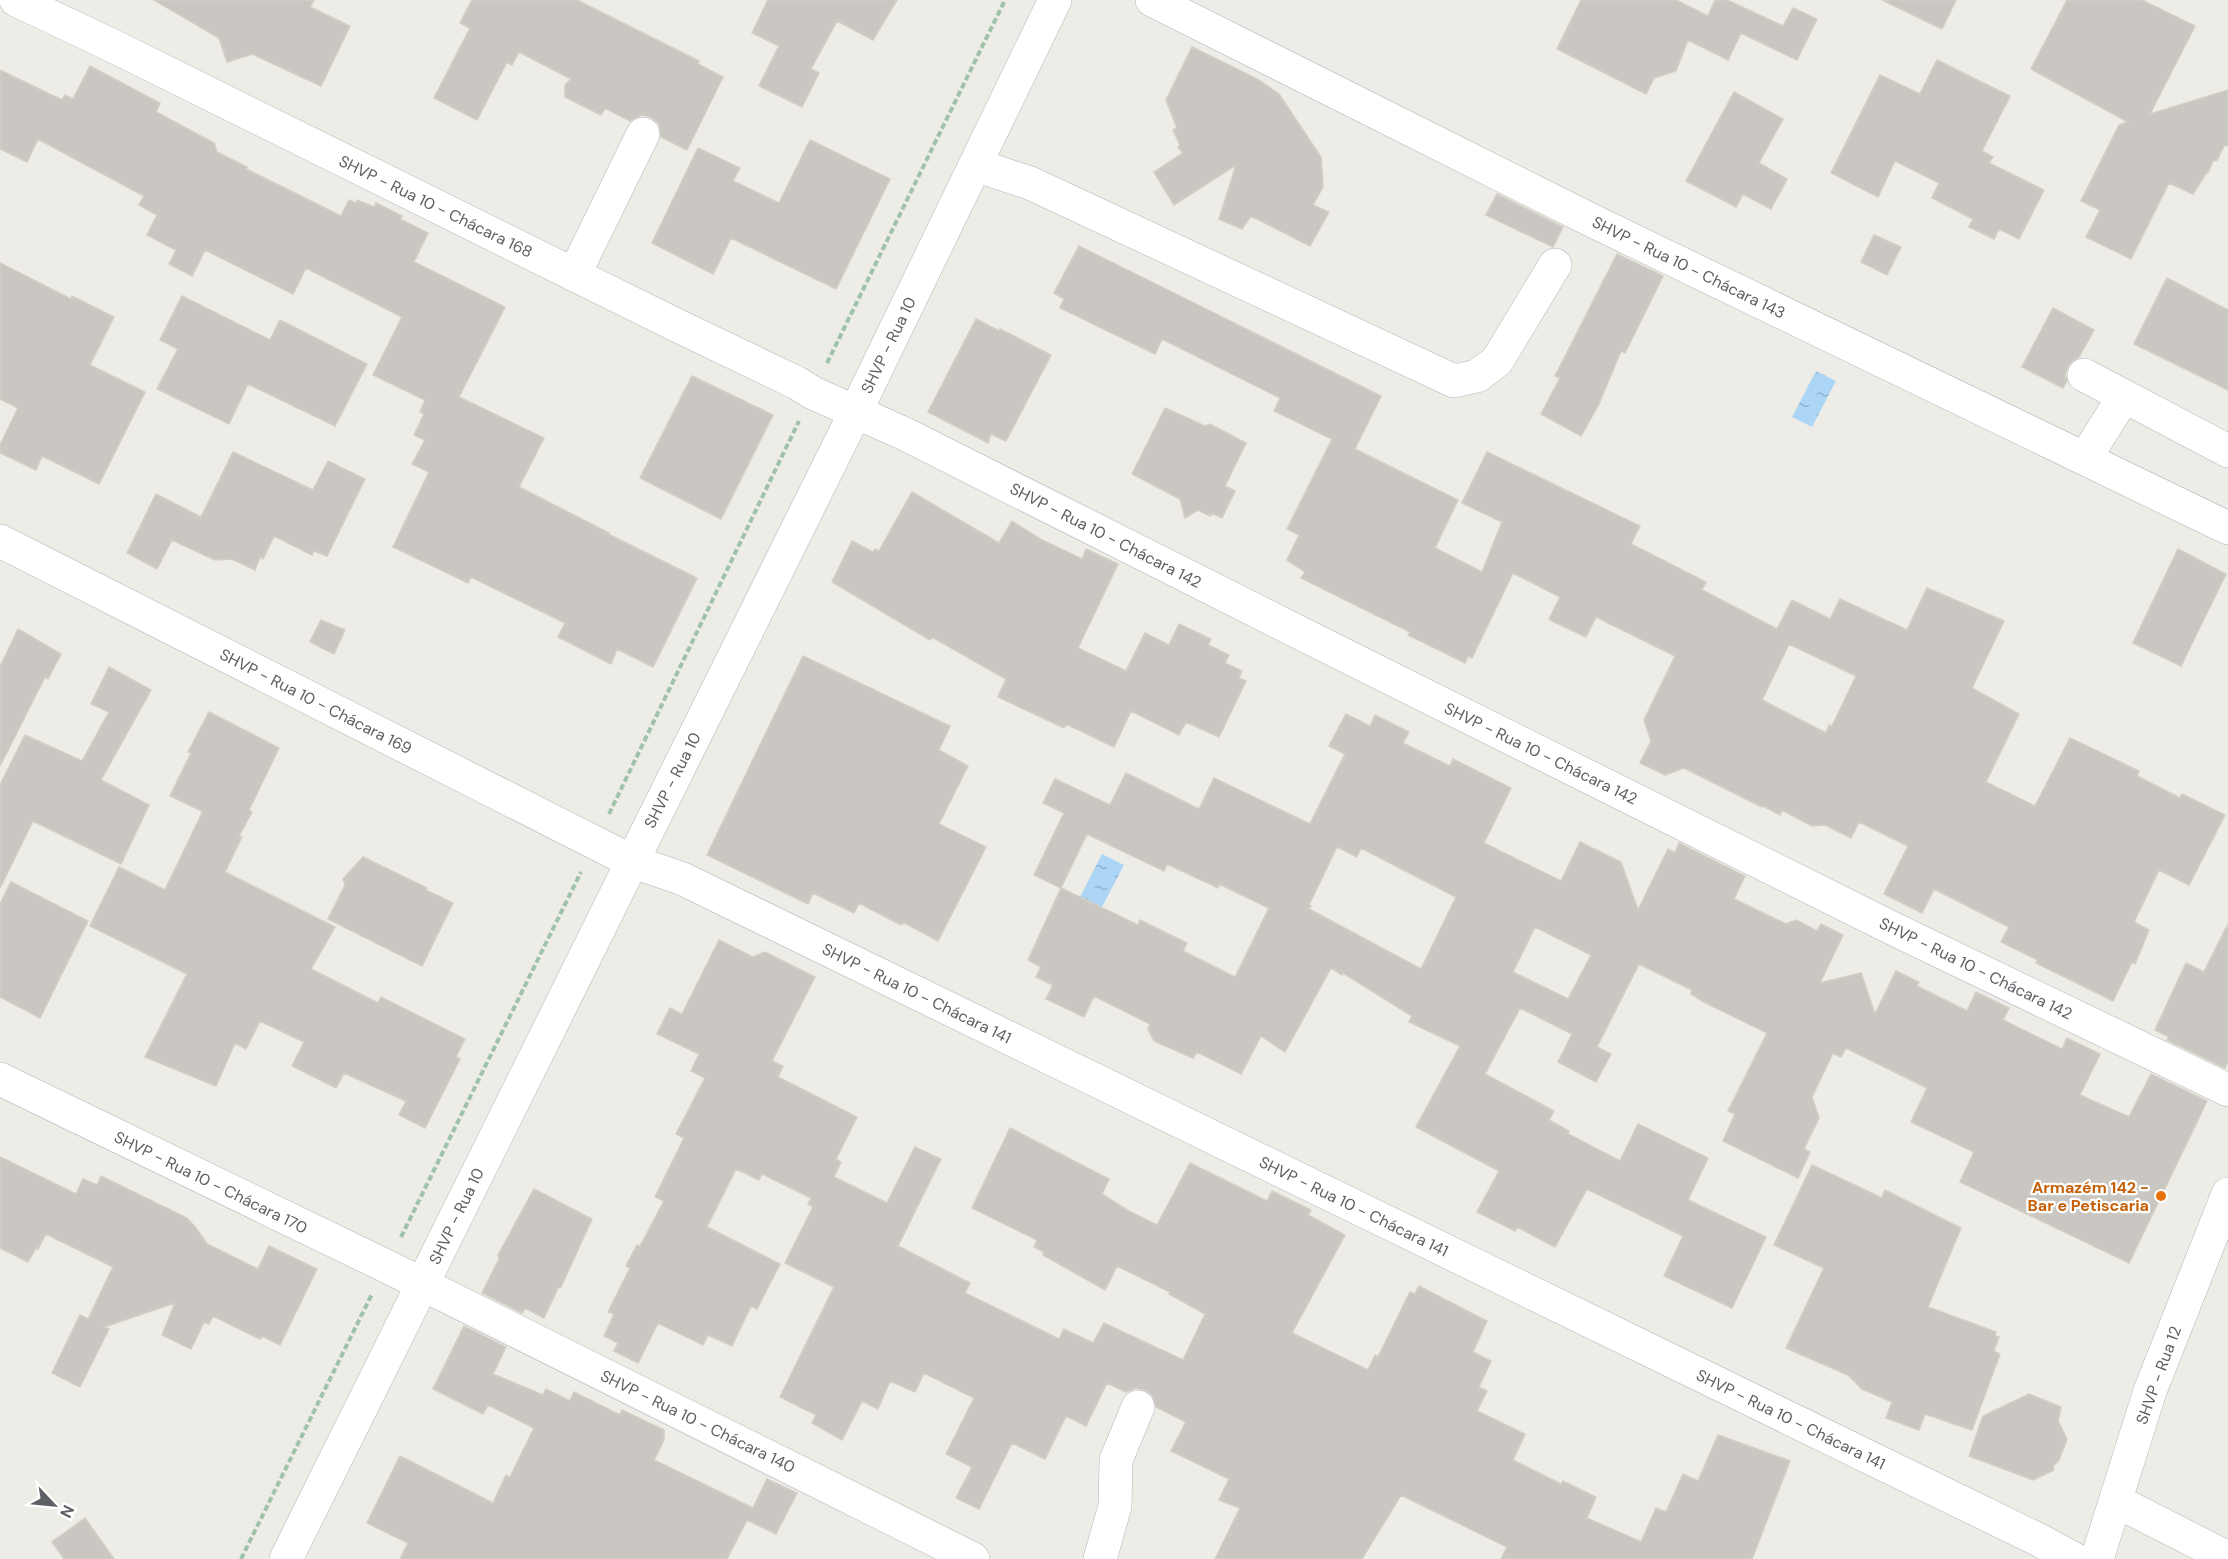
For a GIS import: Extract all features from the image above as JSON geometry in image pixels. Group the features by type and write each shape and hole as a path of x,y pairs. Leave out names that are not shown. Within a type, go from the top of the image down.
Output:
{"street":[{"name":"SHVP - Rua 10 - Chácara 168","path":"16,0 798,383 813,393 856,411"},
{"name":"SHVP - Rua 10","path":"286,1559 856,411 1055,0"},
{"name":"SHVP - Rua 10 - Chácara 143","path":"1152,0 1595,222 2228,528"},
{"path":"574,275 643,134"},
{"path":"975,165 1030,183 1454,381 1477,376 1497,361 1555,265"},
{"path":"2084,375 2228,451"},
{"path":"2086,458 2124,396"},
{"name":"SHVP - Rua 10 - Chácara 142","path":"856,411 1900,932 2228,1090"},
{"name":"SHVP - Rua 10 - Chácara 169","path":"0,542 631,861"},
{"name":"SHVP - Rua 10 - Chácara 141","path":"631,861 694,884 2007,1524 2074,1559"},
{"name":"SHVP - Rua 10 - Chácara 170","path":"0,1079 422,1285"},
{"name":"SHVP - Rua 12","path":"2097,1559 2150,1391 2228,1194"},
{"name":"SHVP - Rua 10 - Chácara 140","path":"422,1285 973,1559"},
{"path":"1100,1559 1115,1506 1116,1460 1138,1407"},
{"path":"2116,1501 2228,1558"}],"path":[{"path":"241,1559 596,843 1005,0"}],"water":[{"path":"1816,371 1836,381 1812,427 1792,417"},
{"path":"1102,854 1124,865 1101,909 1079,899"}],"building":[{"path":"154,0 314,0 310,7 350,26 321,86 252,54 227,62 219,38"},
{"path":"472,0 577,0 699,61 698,64 723,77 687,150 661,137 659,124 651,117 641,115 630,121 605,108 601,115 565,97 565,85 571,79 519,52 512,65 507,62 477,120 434,98 470,28 460,23"},
{"path":"768,0 897,0 873,40 837,21 811,69 819,73 802,107 759,86 779,46 752,33"},
{"path":"1581,0 1676,0 1708,16 1715,0 1727,0 1783,26 1793,8 1817,19 1797,60 1741,33 1728,60 1688,40 1676,71 1654,78 1646,94 1557,49"},
{"path":"1882,0 1956,0 1942,29"},
{"path":"2067,0 2142,0 2195,26 2150,114 2228,90 2228,145 2224,146 2217,160 2213,161 2208,173 2193,194 2169,183 2131,259 2086,237 2100,210 2081,201 2119,125 2128,122 2031,69"},
{"path":"1192,47 1257,79 1279,94 1321,157 1323,187 1313,205 1329,212 1310,246 1251,216 1242,229 1219,219 1236,165 1174,205 1154,172 1183,153 1178,147 1180,145 1173,130 1177,128 1166,100"},
{"path":"1937,60 2010,96 1982,151 1993,157 1989,163 2044,190 2019,239 1999,229 1994,239 1969,227 1973,219 1932,198 1939,183 1895,161 1878,197 1831,173 1880,75 1920,94"},
{"path":"90,66 160,103 156,112 214,143 217,152 247,167 246,169 341,216 349,200 356,203 357,200 374,207 376,203 402,216 400,219 428,233 414,262 505,307 459,397 544,438 519,487 697,578 653,667 617,649 611,664 558,637 565,623 471,577 468,583 393,547 429,472 412,464 425,440 414,435 424,414 420,412 425,400 373,375 402,317 306,268 293,294 205,250 192,276 169,264 176,250 147,235 157,215 139,205 144,196 38,139 27,162 0,149 0,70 62,100 65,95 73,99"},
{"path":"1734,92 1783,119 1759,163 1787,179 1771,209 1743,194 1736,207 1686,181"},
{"path":"810,140 890,179 836,289 731,238 713,274 652,243 698,148 740,168 733,181 779,203"},
{"path":"1497,194 1563,227 1553,247 1486,215"},
{"path":"1874,235 1901,247 1887,275 1861,262"},
{"path":"1079,246 1381,396 1355,449 1458,500 1435,548 1482,572 1502,522 1462,503 1487,452 1640,526 1631,544 1706,582 1702,590 1777,629 1792,600 1830,619 1840,599 1907,630 1927,588 2004,621 1972,688 2019,714 1986,782 2035,806 2070,738 2139,771 2137,776 2180,798 2182,794 2225,815 2189,885 2159,870 2134,922 2149,930 2135,964 2132,962 2113,1001 2036,963 2038,960 2001,942 2009,927 1934,889 1922,913 1884,894 1908,846 1859,822 1851,838 1825,825 1812,826 1782,810 1780,815 1762,807 1684,768 1665,775 1640,763 1651,741 1644,720 1675,656 1596,617 1586,637 1552,621 1549,619 1560,597 1513,573 1472,658 1468,656 1465,663 1408,635 1410,632 1301,578 1305,572 1287,560 1299,535 1287,529 1332,439 1274,411 1280,398 1162,339 1155,354 1060,308 1064,299 1054,293","holes":["1789,644 1856,676 1832,726 1829,725 1826,733 1762,700"]},
{"path":"1617,254 1663,276 1625,353 1621,351 1599,404 1581,436 1541,414 1560,378 1555,376"},
{"path":"0,263 71,299 72,296 114,317 90,365 145,392 99,484 42,456 36,470 0,453 0,445 18,408 0,399"},
{"path":"2167,278 2228,310 2228,390 2134,344"},
{"path":"182,296 270,340 280,320 367,364 335,426 248,384 229,424 157,389 178,349 160,340"},
{"path":"2053,308 2094,330 2079,357 2068,366 2065,375 2067,381 2063,388 2022,367"},
{"path":"976,319 1051,355 1006,441 991,434 988,443 928,412"},
{"path":"692,376 773,415 721,519 640,478"},
{"path":"1165,408 1205,426 1210,424 1246,443 1225,486 1235,491 1222,518 1212,513 1210,516 1198,510 1185,518 1180,499 1132,474"},
{"path":"233,452 313,490 328,461 365,479 327,556 314,551 312,555 274,536 263,559 260,557 255,570 232,559 215,560 172,540 157,569 127,553 156,494 201,517"},
{"path":"912,492 999,543 1012,521 1040,539 1082,559 1086,549 1118,564 1078,648 1126,671 1145,633 1169,645 1179,624 1211,639 1208,645 1229,655 1225,663 1242,671 1239,678 1246,681 1219,737 1186,722 1179,735 1131,711 1114,747 1066,724 1064,728 998,697 1006,679 932,637 930,640 832,582 852,541 873,552 875,549 879,551"},
{"path":"2178,549 2226,574 2181,666 2133,643"},
{"path":"321,620 345,630 334,654 310,642"},
{"path":"18,629 61,654 48,679 45,677 0,766 0,667"},
{"path":"803,656 950,726 939,750 968,766 939,824 986,847 938,941 903,922 901,925 859,903 854,913 813,893 808,904 707,855"},
{"path":"109,667 151,690 101,780 149,805 121,864 33,821 0,888 0,785 25,735 82,761 109,712 91,704"},
{"path":"209,712 279,748 249,810 252,812 239,836 242,837 225,872 335,927 311,969 378,1003 381,997 465,1039 456,1057 460,1059 425,1128 399,1115 406,1101 344,1073 336,1088 292,1066 304,1042 260,1021 246,1049 235,1043 216,1086 145,1057 187,974 90,926 119,867 165,890 202,811 170,796 191,753 188,752"},
{"path":"1346,714 1370,726 1375,715 1409,732 1403,743 1450,766 1453,759 1511,788 1484,843 1561,881 1580,842 1621,862 1638,910 1668,849 1675,853 1679,843 1745,876 1734,899 1786,924 1796,920 1817,931 1821,924 1843,935 1820,983 1861,973 1875,1014 1896,971 1919,982 1917,986 1967,1011 1976,992 2009,1008 2003,1020 2062,1049 2067,1038 2100,1054 2080,1095 2129,1117 2151,1074 2207,1101 2129,1263 1960,1182 1974,1152 1911,1122 1927,1088 1846,1048 1841,1057 1833,1053 1812,1097 1819,1118 1804,1149 1810,1152 1798,1178 1723,1141 1735,1114 1728,1111 1767,1033 1704,1002 1691,994 1692,990 1639,964 1597,1047 1611,1054 1596,1082 1558,1062 1572,1034 1520,1008 1485,1074 1554,1111 1549,1120 1569,1131 1568,1134 1620,1161 1638,1124 1708,1158 1688,1200 1766,1237 1732,1308 1664,1276 1683,1236 1587,1189 1555,1247 1517,1227 1515,1231 1477,1212 1499,1171 1416,1127 1460,1046 1409,1022 1412,1016 1343,973 1342,975 1331,968 1285,1052 1261,1036 1241,1074 1197,1052 1193,1058 1154,1041 1148,1029 1150,1024 1094,996 1084,1017 1046,999 1053,985 1036,977 1041,967 1028,960 1061,888 1034,875 1064,813 1043,803 1055,779 1110,805 1126,773 1199,809 1214,778 1310,824 1345,754 1329,746","holes":["1087,834 1164,871 1167,864 1218,888 1219,884 1269,908 1235,977 1183,951 1187,943 1140,920 1138,925 1061,888","1337,847 1357,857 1361,848 1456,897 1421,969 1309,909 1311,906 1309,905","1535,927 1591,955 1568,999 1513,972"]},
{"path":"363,857 453,903 422,966 328,919 345,885 343,879"},
{"path":"11,882 88,921 40,1018 0,997 0,904"},
{"path":"2228,924 2228,1061 2225,1068 2167,1040 2169,1037 2155,1030 2186,963 2204,972"},
{"path":"719,940 753,957 765,952 815,977 772,1061 783,1066 778,1077 857,1117 836,1159 841,1162 834,1177 887,1203 915,1147 941,1159 898,1246 970,1283 965,1293 1059,1339 1064,1329 1093,1343 1104,1323 1183,1360 1205,1314 1169,1294 1170,1292 1117,1266 1105,1290 1043,1255 1044,1252 1034,1247 1037,1240 972,1208 1010,1128 1109,1179 1102,1194 1157,1225 1190,1163 1267,1201 1272,1191 1311,1210 1308,1215 1345,1235 1292,1333 1368,1370 1375,1355 1378,1357 1410,1292 1415,1294 1419,1286 1487,1321 1473,1352 1491,1361 1479,1387 1487,1391 1477,1411 1525,1434 1513,1460 1561,1484 1563,1481 1596,1497 1587,1518 1641,1542 1656,1508 1666,1512 1683,1474 1698,1481 1718,1435 1790,1461 1752,1559 1501,1559 1507,1547 1401,1495 1362,1559 1215,1559 1240,1508 1219,1500 1229,1479 1171,1451 1186,1422 1156,1407 1152,1395 1136,1388 1126,1392 1107,1383 1086,1426 1066,1416 1045,1459 1012,1443 979,1509 956,1498 972,1467 946,1454 974,1398 924,1373 915,1392 890,1381 878,1409 862,1401 842,1440 812,1423 816,1415 780,1397 834,1287 785,1263 813,1207 808,1204 811,1198 762,1174 759,1180 736,1169 707,1227 780,1264 757,1309 751,1306 732,1346 708,1335 703,1345 658,1323 638,1363 614,1351 618,1343 604,1336 614,1314 608,1312 630,1268 626,1266 637,1245 640,1246 664,1201 655,1197 684,1138 676,1134 705,1078 691,1071 699,1054 657,1034 670,1008 682,1014"},
{"path":"0,1157 76,1194 83,1179 97,1185 101,1176 187,1218 207,1244 258,1269 269,1246 317,1269 280,1345 262,1336 260,1339 213,1316 209,1324 204,1322 191,1349 162,1335 175,1303 104,1327 109,1329 80,1387 52,1373 80,1315 88,1319 113,1267 46,1234 28,1262 0,1248"},
{"path":"1812,1165 1882,1198 1885,1190 1961,1228 1928,1307 1996,1332 1995,1336 1999,1337 1994,1351 2000,1354 1972,1430 1925,1414 1919,1430 1886,1418 1892,1402 1862,1389 1848,1375 1786,1348 1824,1268 1774,1245"},
{"path":"534,1189 592,1219 544,1318 525,1308 522,1313 482,1293 499,1259 498,1255"},
{"path":"464,1326 506,1347 493,1374 543,1395 546,1389 570,1401 574,1392 620,1415 622,1410 664,1430 664,1440 654,1460 753,1508 767,1479 797,1493 776,1534 747,1520 727,1559 400,1559 408,1543 367,1523 400,1456 493,1503 506,1475 510,1477 534,1428 488,1405 483,1414 433,1389"},
{"path":"2029,1394 2061,1407 2058,1421 2067,1439 2059,1460 2053,1466 2054,1470 2033,1480 1969,1456 1983,1416"},
{"path":"85,1518 114,1559 64,1559 52,1542"}],"place":[{"name":"Armazém 142 - Bar e Petiscaria","path":"2161,1196"}]}
